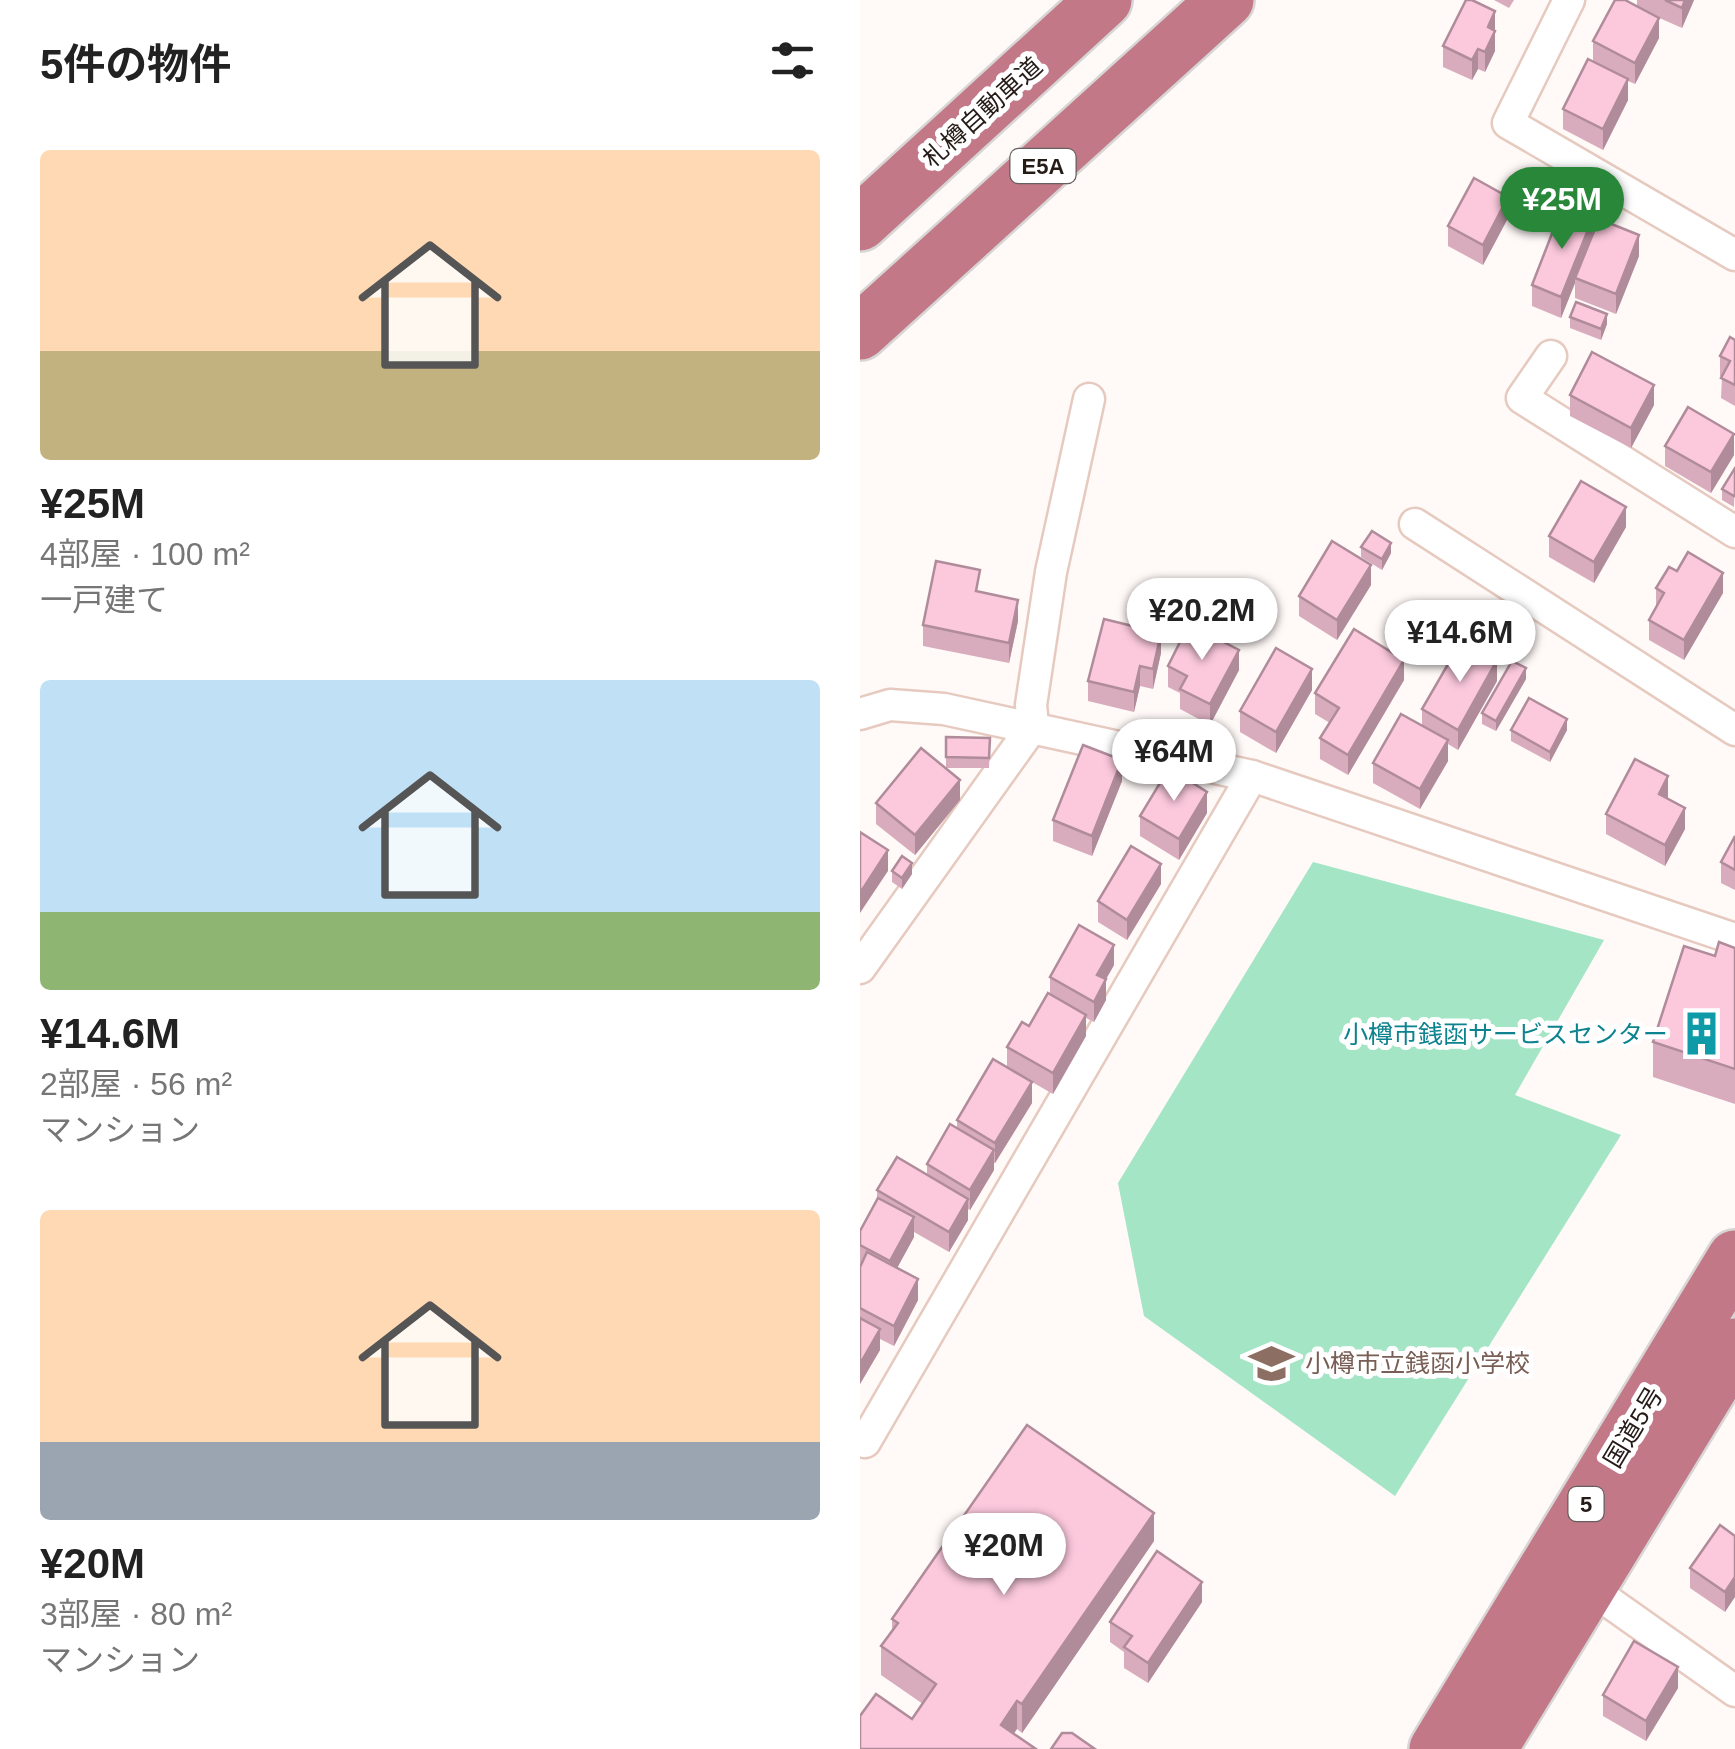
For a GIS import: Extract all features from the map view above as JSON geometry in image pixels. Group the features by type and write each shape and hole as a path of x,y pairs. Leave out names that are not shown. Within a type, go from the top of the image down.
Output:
{"highway":[{"name":"札樽自動車道","path":"860,223 1104,0"},
{"name":"E5A","path":"860,332 1226,0"},
{"name":"国道5号","path":"1437,1749 1735,1258"},
{"name":"国道5号","path":"1489,1749 1735,1346"}],"street":[{"path":"1569,0 1508,123 1735,254"},
{"path":"1552,356 1522,398 1735,532"},
{"path":"860,968 1033,726 1032,705 1051,572 1089,398"},
{"path":"1416,524 1735,730"},
{"path":"860,688 890,705"},
{"path":"860,714 890,705 944,709 1252,776 1735,939"},
{"path":"860,1439 865,1442 1252,776"},
{"path":"1588,1587 1735,1691"}],"green space":[{"path":"1313,862 1604,940 1515,1095 1621,1135 1395,1496 1144,1316 1118,1183"}],"building":[{"path":"1466,0 1495,11 1488,27 1495,31 1485,52 1478,49 1472,60 1443,46"},
{"path":"1615,0 1625,0 1659,18 1635,63 1593,41"},
{"path":"1665,0 1685,0 1682,8"},
{"path":"1588,59 1628,79 1603,129 1563,109"},
{"path":"1474,178 1508,197 1483,245 1448,226"},
{"path":"1562,208 1592,220 1561,297 1532,285"},
{"path":"1599,219 1639,235 1616,294 1575,278"},
{"path":"1576,302 1607,314 1601,329 1570,317"},
{"path":"1730,337 1735,340 1735,385 1721,378 1730,361 1720,356"},
{"path":"1592,352 1654,385 1631,428 1570,395"},
{"path":"1688,407 1734,434 1711,472 1665,446"},
{"path":"1735,468 1735,494 1734,496 1722,489"},
{"path":"1581,481 1626,507 1594,562 1549,536"},
{"path":"1372,531 1391,543 1382,559 1361,547"},
{"path":"1332,541 1371,565 1337,620 1299,596"},
{"path":"1688,552 1723,573 1684,640 1649,620 1664,593 1656,588 1669,567 1677,571"},
{"path":"936,561 980,570 976,591 1018,600 1009,643 923,625"},
{"path":"1104,619 1161,633 1153,669 1140,666 1134,692 1088,681"},
{"path":"1189,624 1239,650 1210,704 1180,689 1187,676 1168,666"},
{"path":"1354,629 1404,660 1348,755 1320,738 1339,708 1315,693"},
{"path":"1462,640 1497,660 1458,730 1422,709"},
{"path":"1276,648 1312,669 1276,732 1240,711"},
{"path":"1512,661 1526,668 1496,721 1482,713"},
{"path":"1529,698 1567,719 1550,752 1511,730"},
{"path":"1401,714 1448,740 1420,789 1373,763"},
{"path":"946,737 990,738 989,758 946,757"},
{"path":"1083,745 1122,760 1092,836 1053,820"},
{"path":"921,748 960,780 915,835 876,803"},
{"path":"1635,759 1668,776 1659,794 1685,808 1665,845 1606,814"},
{"path":"1169,768 1207,792 1179,839 1140,816"},
{"path":"860,832 888,850 860,893"},
{"path":"1735,836 1735,870 1721,862"},
{"path":"1131,846 1161,864 1127,920 1098,901"},
{"path":"902,856 912,863 902,878 892,871"},
{"path":"1079,925 1114,945 1097,975 1106,979 1094,1002 1050,977"},
{"name":"小樽市銭函サービスセンター","path":"1719,942 1735,948 1735,1069 1653,1042 1684,946 1715,956"},
{"path":"1048,993 1086,1015 1053,1073 1007,1047 1022,1022 1029,1026"},
{"path":"993,1059 1032,1082 995,1143 957,1120"},
{"path":"950,1124 994,1150 970,1190 927,1164"},
{"path":"897,1157 968,1199 949,1232 877,1190"},
{"path":"878,1198 914,1217 890,1261 860,1245 860,1231"},
{"path":"867,1252 918,1279 894,1326 860,1308 860,1267"},
{"path":"860,1318 880,1329 860,1364"},
{"path":"1027,1425 1154,1513 1022,1704 1017,1701 1001,1725 1036,1749 860,1749 860,1716 876,1694 912,1719 936,1684 881,1646 898,1623 892,1619"},
{"path":"1720,1525 1735,1536 1735,1577 1725,1592 1690,1568"},
{"path":"1157,1551 1202,1582 1148,1663 1124,1647 1132,1636 1110,1622"},
{"path":"1634,1641 1678,1667 1646,1721 1603,1695"},
{"path":"1062,1733 1072,1733 1095,1749 1051,1749"}],"place":[{"name":"小樽市銭函サービスセンター","path":"1701,1034"},
{"name":"小樽市立銭函小学校","path":"1272,1363"}]}
